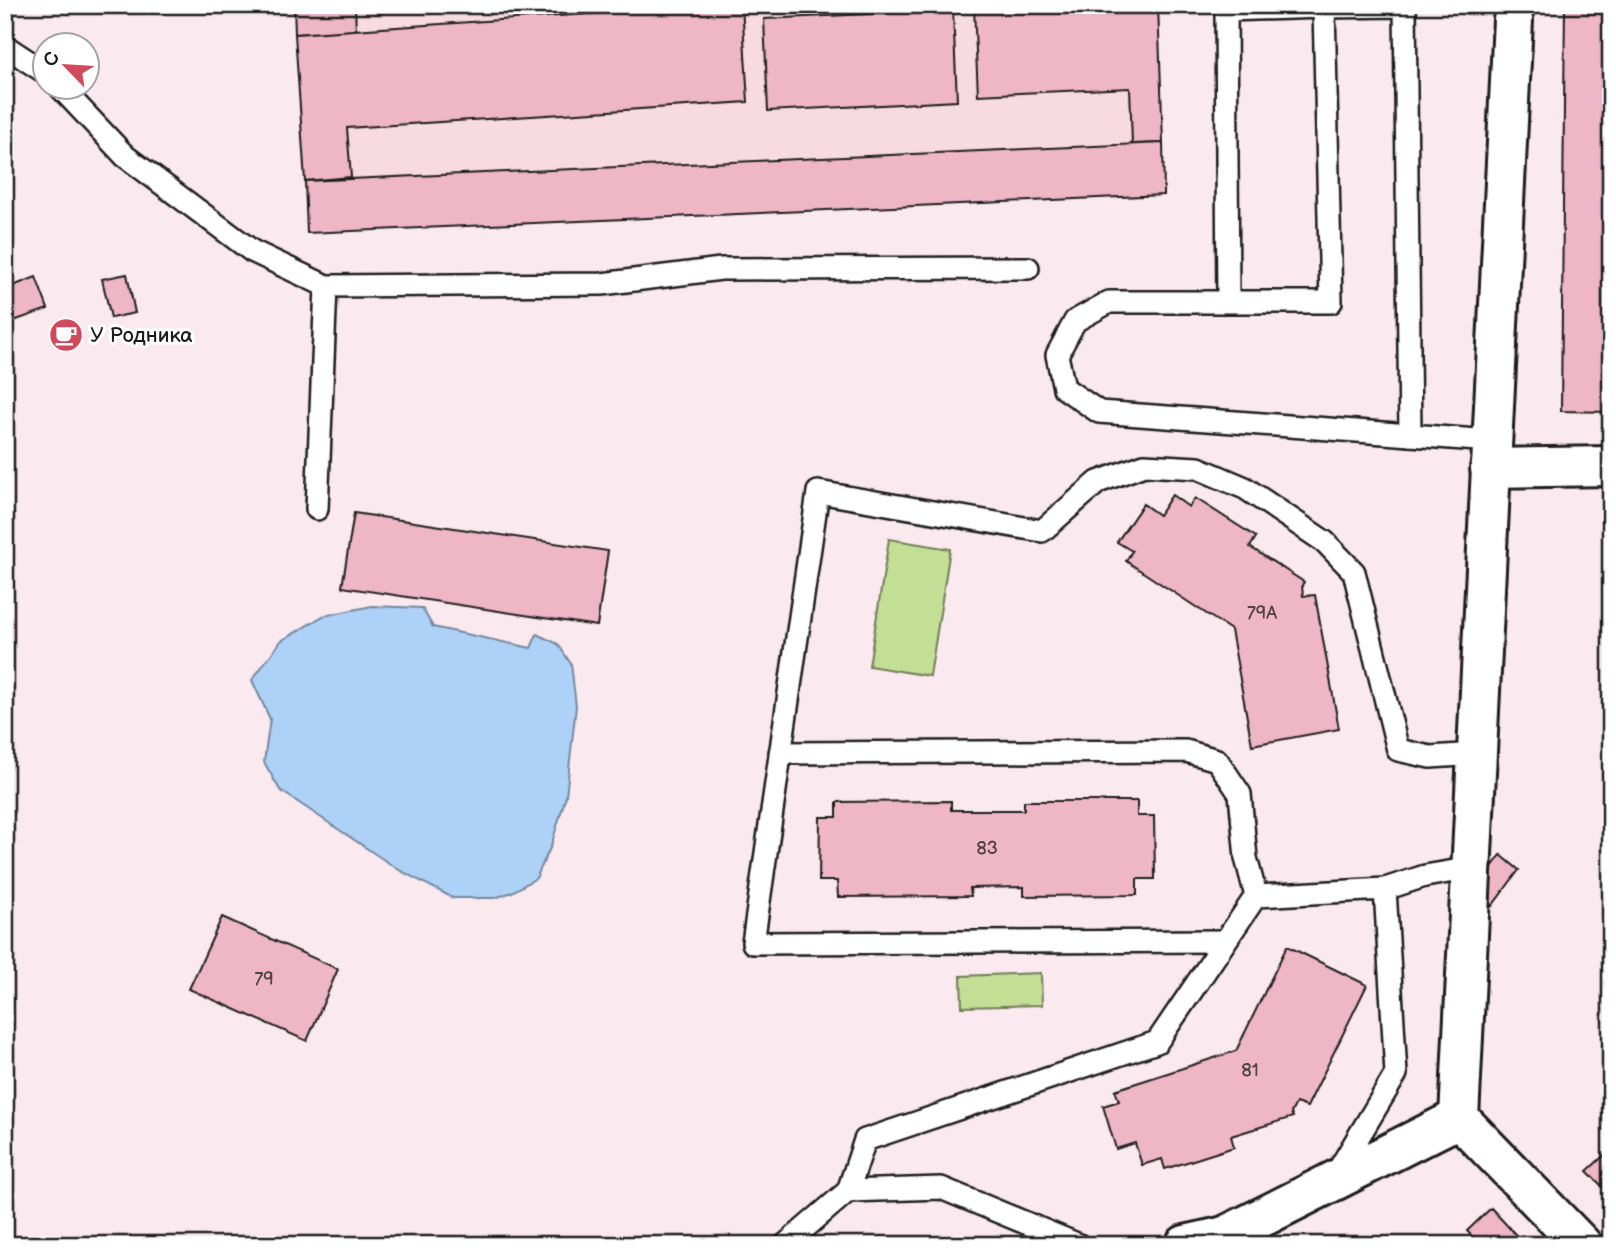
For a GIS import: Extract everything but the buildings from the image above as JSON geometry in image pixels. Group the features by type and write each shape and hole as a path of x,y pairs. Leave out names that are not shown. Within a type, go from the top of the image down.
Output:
{"street":[{"path":"1515,13 1459,1118 1582,1245"},
{"path":"1491,454 1611,466"},
{"path":"1185,1245 1225,1236 1459,1118"}],"lane":[{"path":"1228,302 1226,10 1405,6 1410,435"},
{"path":"1324,7 1331,302 1109,302 1075,320 1057,355 1064,388 1099,412 1410,435 1491,454"},
{"path":"5,46 32,64"},
{"path":"74,102 125,156 252,251 326,286 602,284 721,269 1027,268"},
{"path":"317,509 326,286"},
{"path":"1225,941 753,943 818,492 1042,531 1098,482 1144,465 1198,468 1245,488 1325,542 1354,572 1398,750 1430,757 1478,754"},
{"path":"780,752 1186,751 1217,760 1240,794 1246,858 1256,896 1157,1042 865,1140 848,1191 785,1245"},
{"path":"1256,896 1385,889 1425,877 1472,868"},
{"path":"1331,1183 1396,1074 1385,889"},
{"path":"848,1191 941,1188 1079,1245"}],"shaded area":[{"path":"293,5 1157,5 1164,195 307,233"}],"green space":[{"path":"889,539 950,549 930,676 869,666"},
{"path":"1041,973 1042,1005 962,1007 961,976"}],"water":[{"path":"372,606 422,608 433,627 531,648 537,634 558,644 571,664 576,706 566,796 551,846 536,878 512,892 495,898 453,898 399,870 280,790 264,762 270,719 252,680 281,641 323,616"}],"place":[{"name":"У Родника","path":"66,335"}]}
